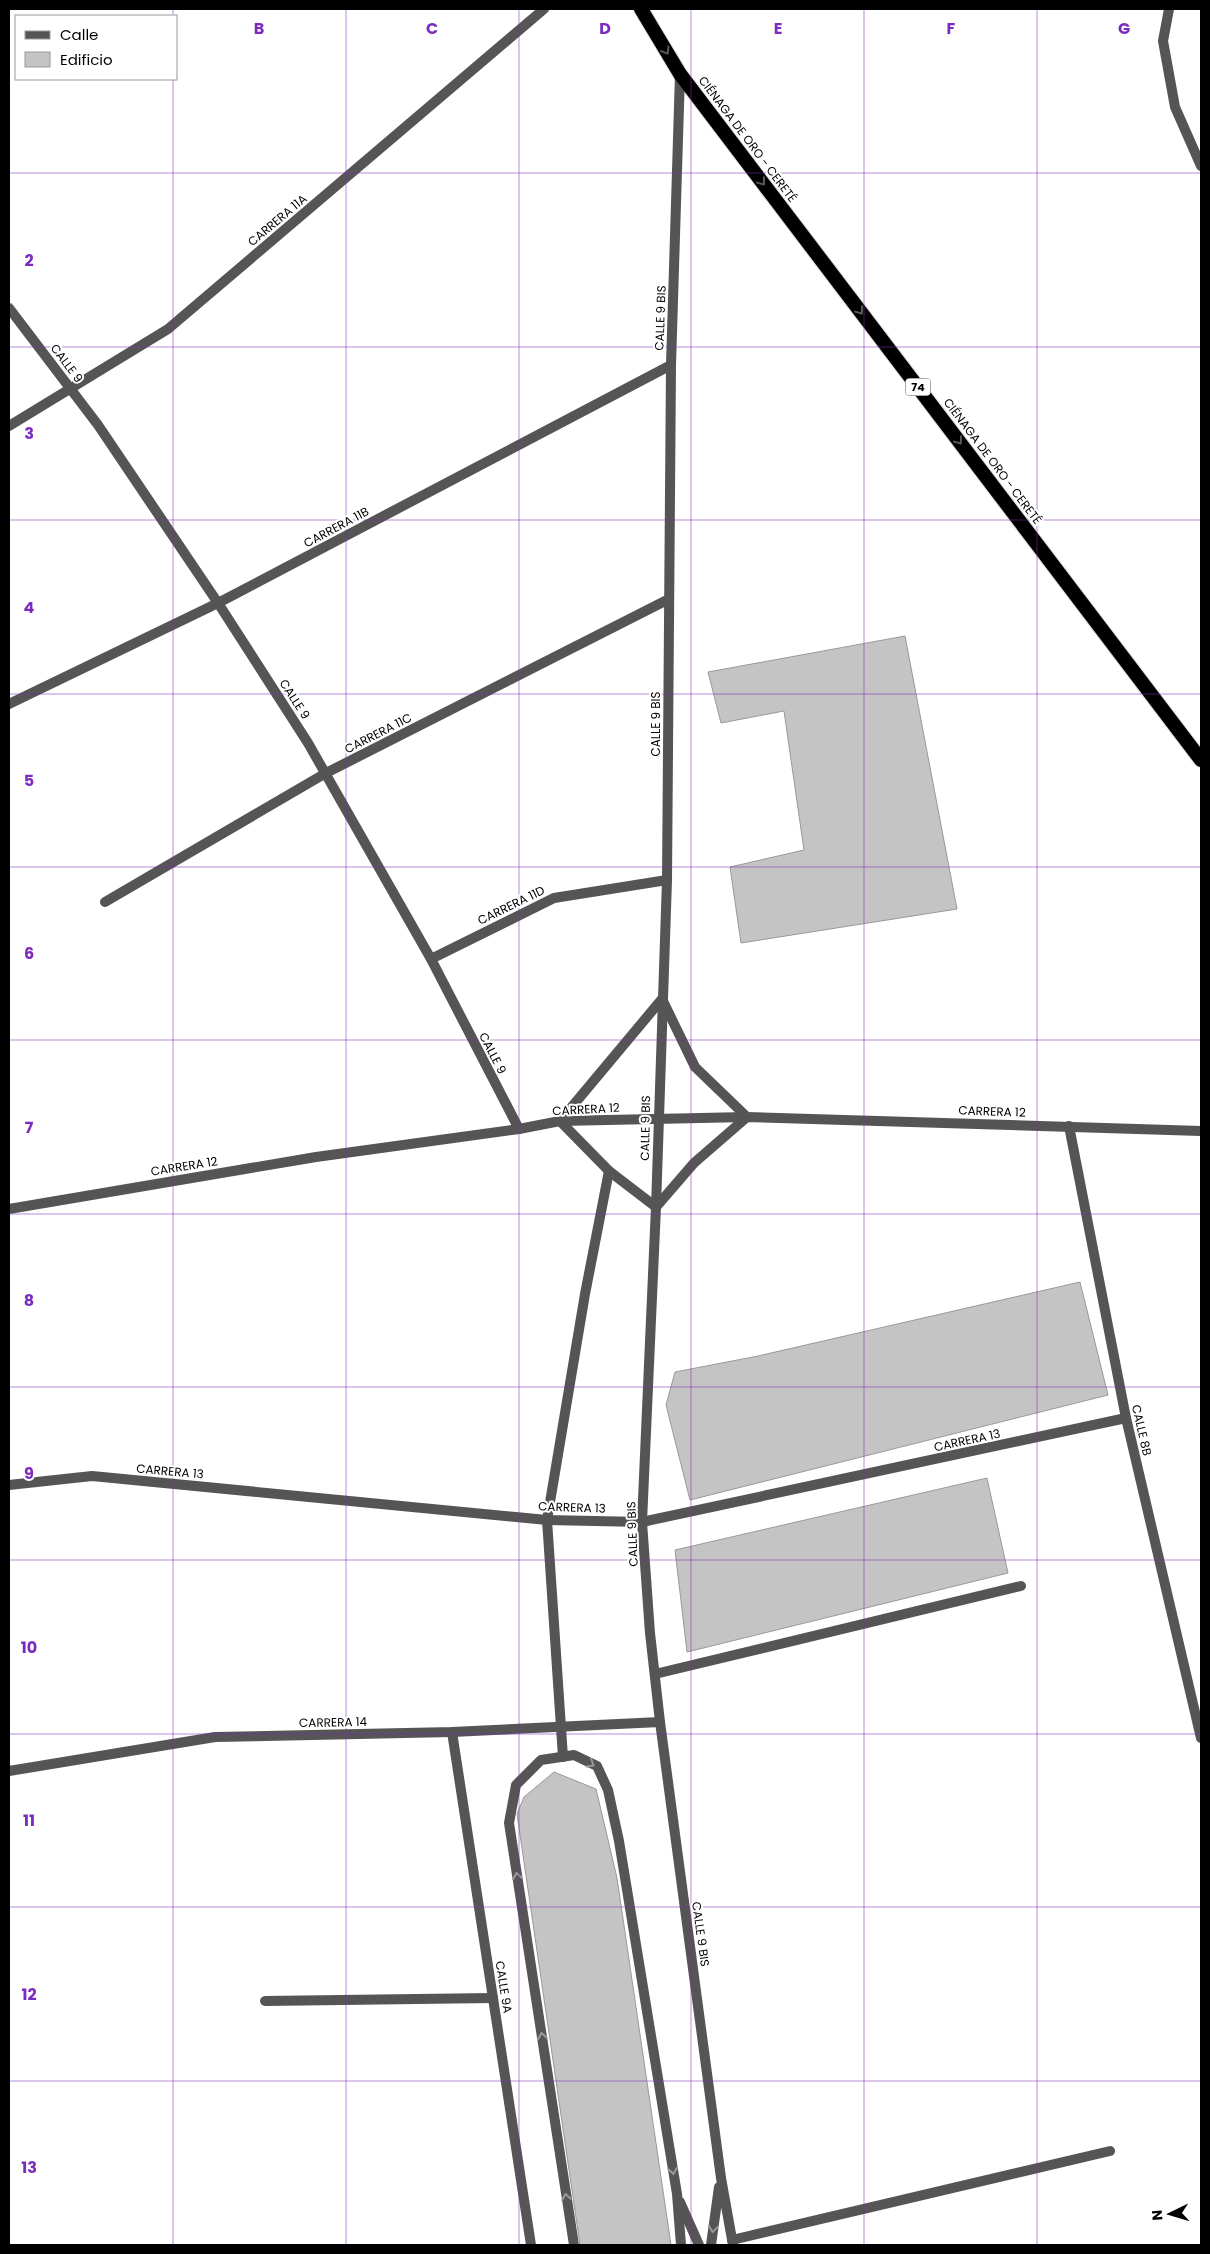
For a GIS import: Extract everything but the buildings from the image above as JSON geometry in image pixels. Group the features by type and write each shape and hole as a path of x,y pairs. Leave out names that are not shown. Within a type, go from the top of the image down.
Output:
{"highway":[{"name":"CIÉNAGA DE ORO - CERETÉ","path":"641,9 680,74 1201,760"}],"street":[{"name":"CARRERA 11A","path":"9,426 168,330 544,9"},
{"path":"1169,9 1162,41 1175,107 1201,166"},
{"name":"CALLE 9 BIS","path":"680,74 671,365 667,880 657,1118 656,1207 642,1522 650,1633 660,1722 721,2178 732,2243"},
{"name":"CALLE 9","path":"9,308 98,426 218,603 326,773 431,959 519,1129"},
{"name":"CARRERA 11B","path":"9,704 218,603 671,365"},
{"name":"CARRERA 11C","path":"105,902 326,773 669,599"},
{"name":"CARRERA 11D","path":"431,959 554,898 667,880"},
{"path":"662,999 695,1067 747,1117 694,1162 656,1207 609,1171 560,1121 662,999"},
{"name":"CARRERA 12","path":"9,1209 316,1157 519,1129 560,1121 747,1117 1201,1131"},
{"name":"CALLE 8B","path":"1069,1126 1126,1418 1201,1738"},
{"path":"563,1757 551,1608 547,1520 585,1294 609,1171"},
{"name":"CARRERA 13","path":"9,1485 92,1476 547,1520 642,1522 1126,1418"},
{"path":"655,1674 1021,1586"},
{"name":"CARRERA 14","path":"9,1771 215,1736 452,1732 660,1722"},
{"name":"CALLE 9A","path":"452,1732 531,2245"},
{"path":"574,2245 509,1823 516,1785 541,1760 574,1755 597,1766 608,1790 619,1841 677,2194 681,2245"},
{"path":"265,2001 493,1998"},
{"path":"732,2243 1110,2150"},
{"name":"CALLE 9 BIS","path":"711,2245 721,2178"},
{"path":"677,2194 699,2245"}]}
